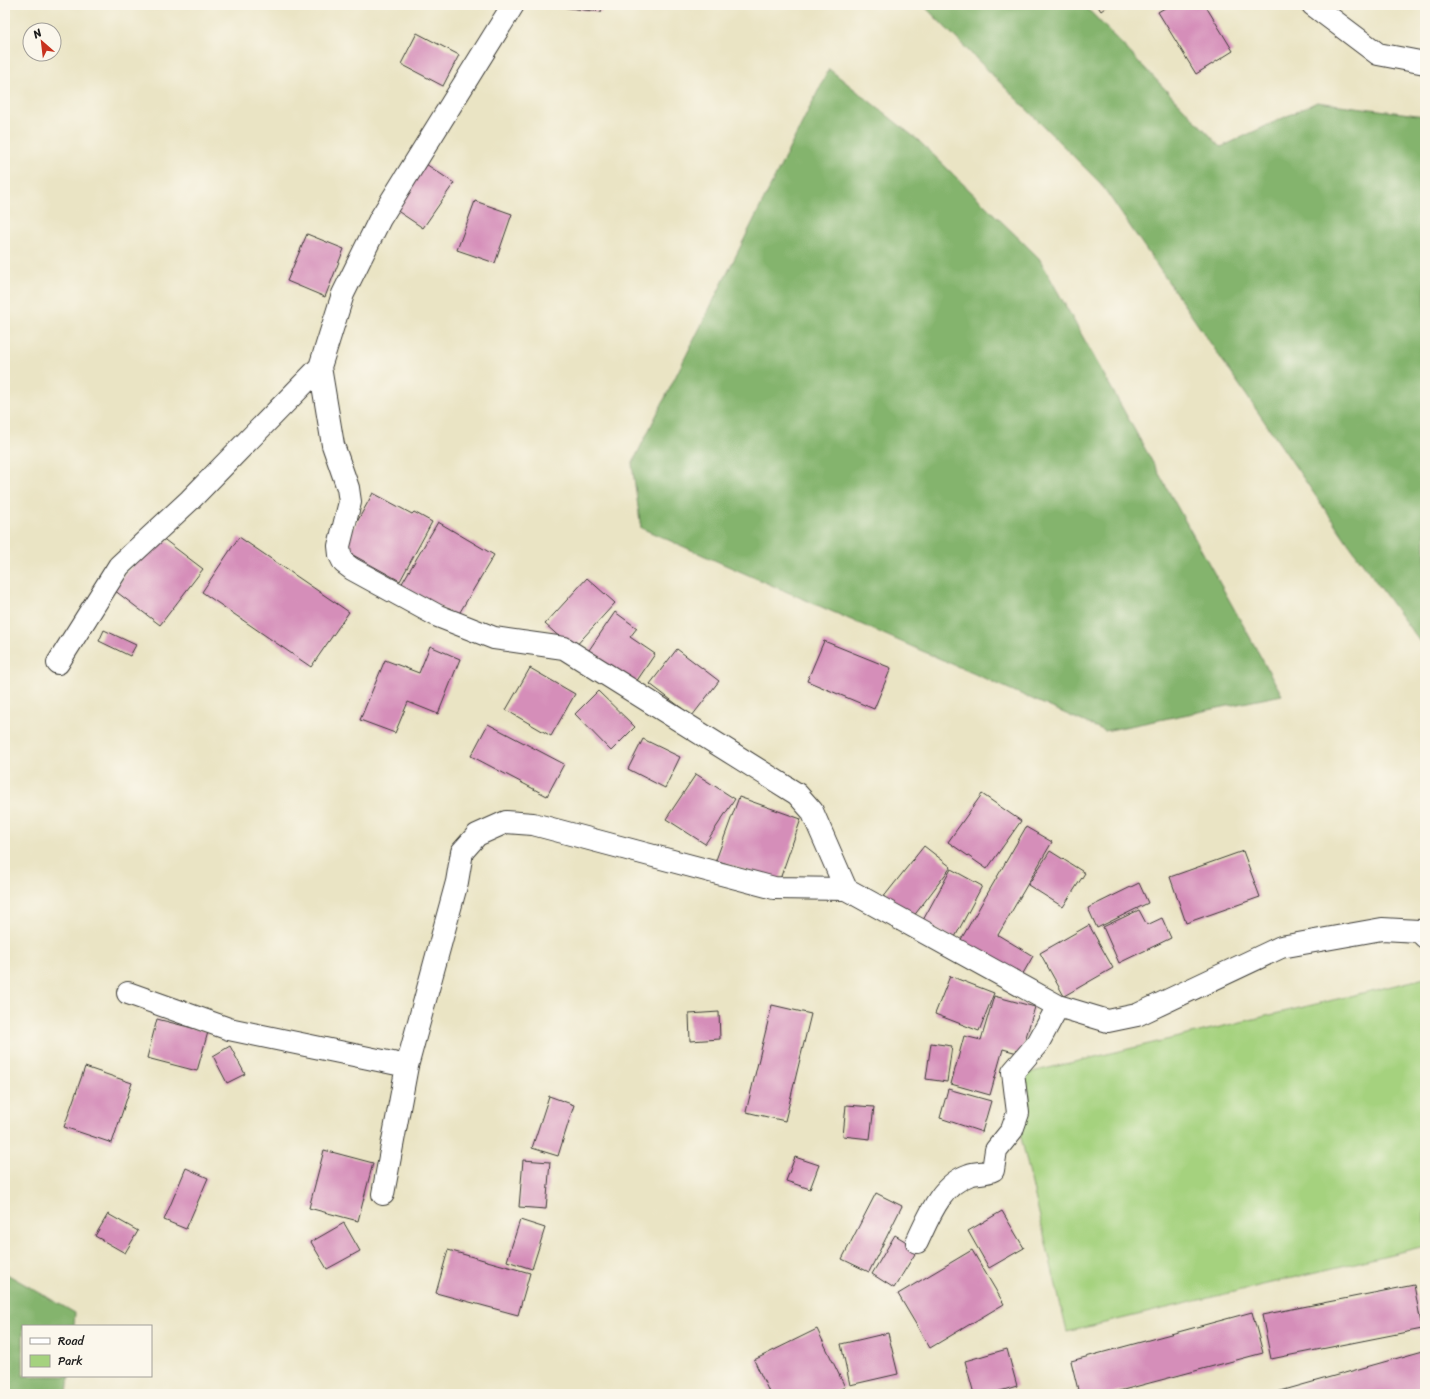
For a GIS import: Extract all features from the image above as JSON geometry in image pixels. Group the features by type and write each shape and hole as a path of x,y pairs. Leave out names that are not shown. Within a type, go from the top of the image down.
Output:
{"street":[{"path":"58,663 119,566 190,500 320,367 343,294 380,219 513,5"},
{"path":"1313,5 1378,54 1425,63"},
{"path":"320,367 333,445 348,488 350,502 339,546 340,555 344,563 352,570 438,616 494,638 564,648 798,794 812,811 846,888"},
{"path":"383,1194 407,1066 457,882 462,852 477,835 506,822 533,824 774,888 846,888 1058,1006 1108,1021 1137,1016 1281,947 1382,929 1419,931 1425,937"},
{"path":"128,993 229,1029 407,1066"},
{"path":"917,1242 933,1209 951,1185 968,1175 993,1170 996,1150 1012,1130 1018,1113 1013,1072 1038,1043 1058,1006"}],"green space":[{"path":"923,5 1084,5 1221,147 1317,102 1425,116 1425,644 1422,645 1348,543 1101,184"},
{"path":"829,69 918,140 1039,258 1282,695 1105,731 641,528 632,464"},
{"path":"1425,978 1425,1246 1067,1332 1007,1078"},
{"path":"5,1273 75,1313 74,1325 22,1325 22,1377 69,1377 67,1394 5,1394"}],"building":[{"path":"561,5 602,5 601,12 561,7"},
{"path":"1097,5 1109,5 1101,11"},
{"path":"1170,5 1205,5 1233,51 1196,74 1158,12"},
{"path":"417,33 459,55 443,86 401,64"},
{"path":"420,160 454,183 423,228 390,206"},
{"path":"475,201 512,214 495,263 457,250"},
{"path":"307,234 344,249 325,297 287,281"},
{"path":"373,493 412,514 414,512 432,522 400,581 342,549"},
{"path":"438,522 494,555 457,617 401,585"},
{"path":"157,534 203,569 160,625 114,590"},
{"path":"239,537 349,612 311,667 202,592"},
{"path":"587,578 615,603 573,649 545,624"},
{"path":"615,612 637,628 630,637 655,654 634,685 587,653"},
{"path":"104,630 136,645 130,656 99,641"},
{"path":"824,641 891,668 874,709 807,681"},
{"path":"430,646 460,659 438,714 408,702 395,733 360,720 385,660 419,673"},
{"path":"677,649 719,681 692,716 650,684"},
{"path":"530,668 575,694 551,736 506,710"},
{"path":"598,691 635,727 611,751 575,714"},
{"path":"488,724 564,764 547,796 471,756"},
{"path":"643,739 680,757 665,788 628,769"},
{"path":"696,774 735,799 705,844 666,819"},
{"path":"982,794 1021,821 987,869 948,842"},
{"path":"739,797 801,819 779,882 716,860"},
{"path":"1026,827 1052,842 998,935 1033,956 1021,977 960,941"},
{"path":"924,846 951,867 910,921 882,899"},
{"path":"1050,851 1085,873 1063,907 1028,885"},
{"path":"1243,851 1260,897 1186,923 1170,877"},
{"path":"951,869 982,886 954,939 922,922"},
{"path":"1139,883 1148,903 1097,928 1088,908"},
{"path":"1139,910 1147,925 1162,918 1171,938 1119,963 1103,927"},
{"path":"1089,925 1113,968 1064,996 1040,953"},
{"path":"950,976 994,993 979,1031 935,1014"},
{"path":"994,996 1035,1007 1021,1054 1003,1049 990,1095 951,1084 964,1036 981,1040"},
{"path":"772,1005 811,1014 785,1121 746,1112"},
{"path":"719,1012 720,1039 690,1041 689,1014"},
{"path":"157,1019 208,1032 197,1071 147,1058"},
{"path":"931,1043 952,1046 947,1082 926,1079"},
{"path":"230,1046 245,1074 227,1083 213,1056"},
{"path":"85,1067 132,1083 112,1143 64,1127"},
{"path":"948,1089 991,1101 982,1132 940,1118"},
{"path":"549,1096 574,1105 558,1156 532,1148"},
{"path":"846,1105 874,1107 870,1139 843,1136"},
{"path":"324,1150 373,1163 358,1221 309,1208"},
{"path":"795,1157 819,1165 810,1189 786,1181"},
{"path":"523,1160 550,1162 546,1209 519,1207"},
{"path":"186,1168 208,1178 186,1229 164,1220"},
{"path":"876,1193 902,1206 869,1272 842,1259"},
{"path":"1002,1211 1024,1248 989,1268 968,1231"},
{"path":"108,1214 138,1231 125,1253 95,1236"},
{"path":"520,1220 545,1228 532,1269 507,1261"},
{"path":"344,1223 360,1251 327,1269 311,1242"},
{"path":"895,1235 918,1249 894,1288 872,1274"},
{"path":"448,1250 530,1273 518,1315 436,1293"},
{"path":"972,1250 1004,1304 930,1348 898,1294"},
{"path":"1414,1285 1422,1329 1271,1359 1262,1315"},
{"path":"1252,1312 1263,1353 1108,1394 1079,1394 1071,1361"},
{"path":"817,1329 845,1387 830,1394 770,1394 754,1360"},
{"path":"888,1333 898,1374 850,1385 841,1344"},
{"path":"1007,1349 1017,1386 990,1394 974,1394 965,1361"},
{"path":"1423,1351 1425,1359 1425,1394 1270,1394"}]}
